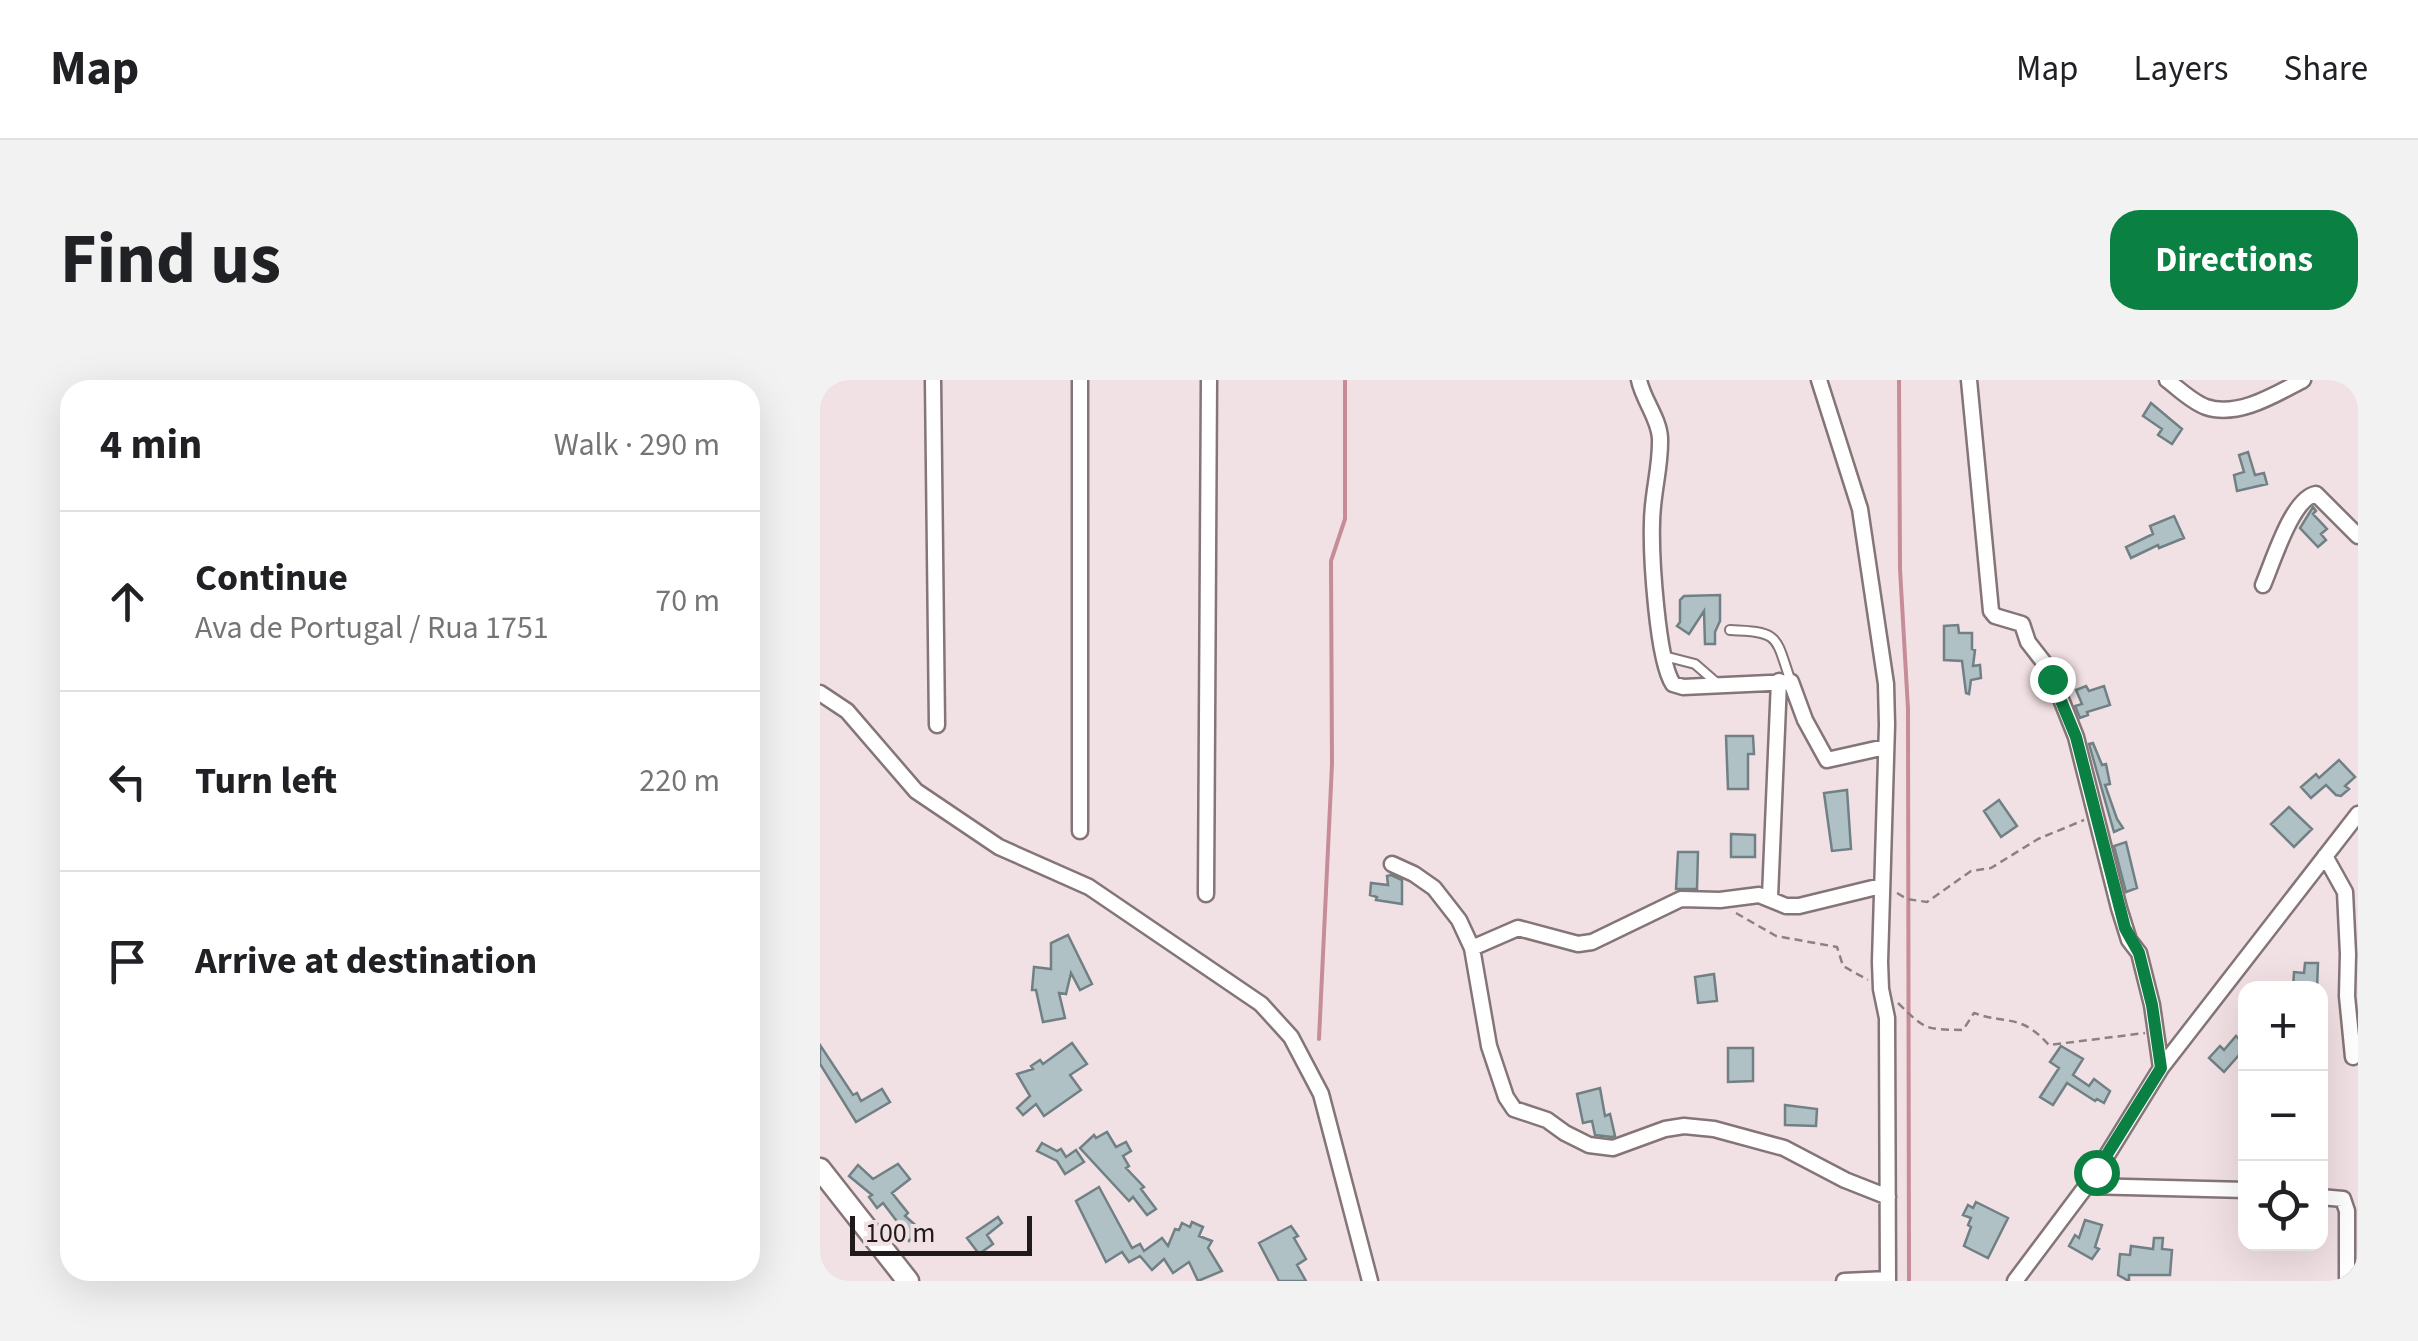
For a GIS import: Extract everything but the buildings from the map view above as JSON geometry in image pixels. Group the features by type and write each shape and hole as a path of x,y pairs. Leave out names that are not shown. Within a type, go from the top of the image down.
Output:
{"main road":[{"path":"820,1170 908,1281"}],"street":[{"path":"933,380 937,724"},
{"path":"1080,380 1080,831"},
{"path":"1206,894 1209,380"},
{"path":"1639,380 1660,430 1652,525 1657,622 1666,674 1673,684 1683,686 1785,682"},
{"path":"1820,380 1860,508 1886,684 1880,987 1887,1018 1888,1280 1844,1281"},
{"path":"1969,380 1992,610 1996,616 2019,621 2028,642 2049,670 2076,737 2125,928 2139,953 2161,1068"},
{"path":"2167,380 2199,403 2218,408 2259,402 2303,380"},
{"path":"2263,585 2296,508 2305,497 2316,494 2358,536"},
{"path":"1785,682 1826,760 1885,747"},
{"path":"1770,897 1785,682"},
{"path":"820,693 847,712 916,790 999,846 1089,887 1261,1004 1292,1037 1321,1094 1370,1281"},
{"path":"2015,1281 2086,1186 2161,1068 2358,814"},
{"path":"2325,856 2344,892 2352,1058"},
{"path":"1392,864 1414,874 1444,896 1459,920 1472,948 1489,1046 1506,1097 1514,1109 1547,1120 1589,1145 1610,1148 1684,1126 1714,1130 1784,1148 1844,1180 1888,1197"},
{"path":"1472,948 1518,928 1578,944 1592,942 1675,901 1770,897 1786,906 1799,906 1881,886"},
{"path":"2086,1186 2238,1190"},
{"path":"2328,1198 2344,1199 2348,1211 2346,1281"}],"lane":[{"path":"1730,630 1770,634 1780,648 1785,682"},
{"path":"1664,656 1694,664 1718,684"}],"path":[{"path":"1881,886 1906,899 1927,902 1971,871 1991,868 2038,840 2095,816"},
{"path":"1714,900 1776,936 1837,947 1843,966 1880,987 1915,1022 1928,1029 1963,1030 1974,1013 2012,1019 2035,1030 2049,1045 2156,1032"}],"waterway":[{"path":"1319,1039 1332,764 1331,561 1345,519 1345,380"},
{"path":"1899,380 1900,569 1908,709 1909,1281"}],"route":[{"path":"2052,679 2076,737 2125,928 2139,953 2161,1068 2096,1172"}]}
